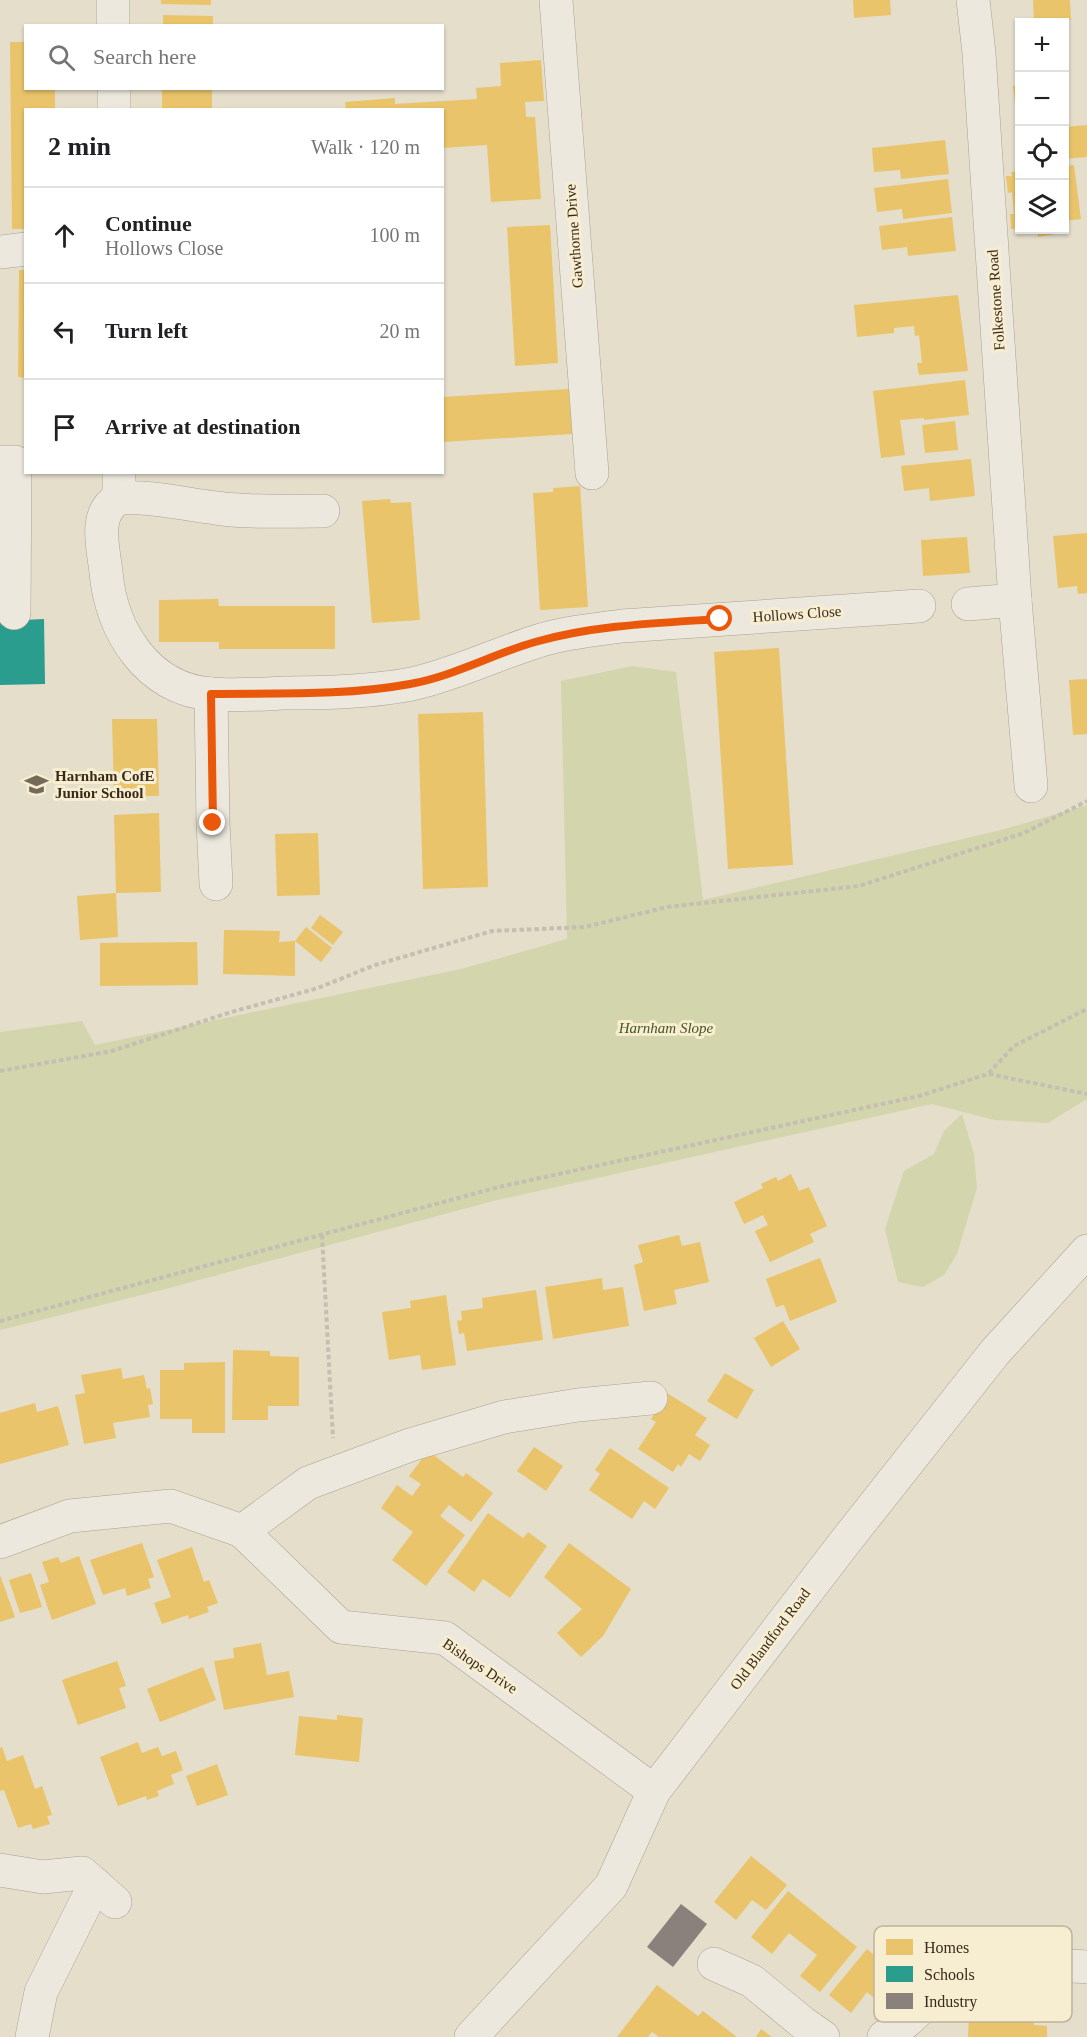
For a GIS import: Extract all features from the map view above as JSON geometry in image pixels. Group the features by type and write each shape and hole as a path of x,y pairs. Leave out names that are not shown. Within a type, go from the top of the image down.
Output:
{"street":[{"path":"113,0 113,24"},
{"name":"Gawthorne Drive","path":"556,0 592,473"},
{"name":"Folkestone Road","path":"973,0 979,53 1015,600 1031,786"},
{"path":"114,90 114,108"},
{"path":"0,252 24,249"},
{"path":"0,462 15,462 14,613"},
{"path":"119,485 149,497 215,508 245,511 323,511"},
{"name":"Hollows Close","path":"119,485 101,520 106,578 120,626 136,656 149,668 174,684 211,694 323,693 412,684 534,642 622,626 919,606"},
{"path":"968,604 1015,600"},
{"path":"211,694 216,884"},
{"name":"Old Blandford Road","path":"471,2037 611,1886 654,1791 845,1542 995,1352 1087,1251"},
{"path":"242,1531 309,1484 410,1444 504,1417 578,1405 651,1398"},
{"name":"Bishops Drive","path":"0,1542 70,1516 171,1506 242,1531 341,1627 445,1638 654,1791"},
{"path":"0,1870 43,1877 82,1873 105,1893 41,1992 32,2037"},
{"path":"714,1964 752,1982 823,2037"},
{"path":"1072,1966 1087,1967"},
{"path":"884,2037 905,2022"}],"path":[{"path":"0,1071 112,1051 228,1012 318,988 375,965 492,931 585,927 667,907 859,886 1024,833 1087,801"},
{"path":"988,1074 1014,1046 1087,1009"},
{"path":"0,1321 503,1186 919,1096 988,1074 1087,1094"},
{"path":"322,1235 335,1474"}],"green space":[{"name":"Harnham Slope","path":"632,666 676,672 703,900 1001,830 1087,805 1087,1099 1048,1123 995,1120 932,1104 493,1201 154,1292 0,1330 0,1032 82,1021 95,1045 461,969 567,939 561,681"},
{"path":"962,1114 974,1154 977,1188 957,1254 944,1275 923,1287 898,1282 885,1229 904,1171 934,1154 944,1131"}],"building: Homes":[{"path":"161,0 211,0 211,5 161,4"},
{"path":"853,0 890,0 891,15 854,18"},
{"path":"1033,0 1070,0 1071,20 1069,18 1034,18"},
{"path":"163,15 213,16 213,24 163,24"},
{"path":"10,42 24,42 24,90 55,90 55,108 24,108 24,229 12,229"},
{"path":"541,60 544,101 525,102 526,117 535,117 541,199 491,202 487,145 444,148 444,108 346,108 345,102 395,98 395,104 477,99 476,88 501,86 500,63"},
{"path":"162,90 212,90 212,108 162,108"},
{"path":"1087,125 1087,157 1069,159 1069,127"},
{"path":"945,140 949,174 901,179 900,170 874,172 872,148"},
{"path":"1074,165 1081,219 1069,220 1069,180 1069,166"},
{"path":"1011,172 1015,172 1015,229 1011,229 1010,214 1014,214 1012,192 1008,193 1006,176 1012,176"},
{"path":"948,179 952,213 903,219 902,209 877,212 874,188"},
{"path":"952,217 956,251 908,256 907,247 882,250 879,226"},
{"path":"550,225 558,363 515,366 507,227"},
{"path":"1038,234 1056,234 1038,237"},
{"path":"19,270 24,270 24,378 18,377"},
{"path":"958,295 968,371 919,375 917,363 922,363 919,335 915,336 914,326 894,328 894,333 857,337 854,305"},
{"path":"965,380 969,415 900,420 905,455 881,458 873,391"},
{"path":"569,389 572,434 444,442 444,397"},
{"path":"955,421 958,450 925,453 922,425"},
{"path":"971,459 975,496 930,501 929,488 904,491 901,466"},
{"path":"580,486 588,607 540,610 533,493 553,492 553,488"},
{"path":"390,499 391,503 411,502 420,620 372,623 362,501"},
{"path":"1087,533 1087,593 1078,594 1077,586 1058,588 1053,536"},
{"path":"967,537 970,573 923,576 921,540"},
{"path":"218,599 219,606 335,606 335,649 219,649 219,642 159,642 159,600"},
{"path":"779,648 793,865 728,869 714,652"},
{"path":"1087,679 1087,734 1073,735 1069,680"},
{"path":"483,712 488,887 423,889 418,714"},
{"path":"112,719 157,719 159,796 114,796"},
{"path":"159,813 161,892 116,893 114,815"},
{"path":"318,833 320,895 277,896 275,834"},
{"path":"116,893 118,937 80,940 77,896"},
{"path":"320,915 343,932 333,945 311,928"},
{"path":"306,927 332,948 321,962 295,941"},
{"path":"224,930 280,931 279,942 295,941 295,976 223,974"},
{"path":"197,942 198,985 100,986 100,943"},
{"path":"791,1174 799,1191 809,1187 827,1226 810,1234 814,1242 770,1262 755,1231 768,1225 763,1215 744,1224 734,1202 763,1188 761,1184 776,1177 778,1181"},
{"path":"679,1235 682,1246 700,1242 709,1282 674,1290 677,1304 644,1311 634,1265 643,1262 638,1245"},
{"path":"820,1258 837,1302 790,1321 784,1305 776,1307 766,1279"},
{"path":"602,1278 603,1290 623,1287 629,1326 553,1339 545,1287"},
{"path":"536,1290 543,1340 467,1351 464,1333 459,1334 457,1321 462,1320 461,1311 483,1308 482,1298"},
{"path":"446,1295 456,1365 422,1370 420,1355 389,1360 382,1312 411,1308 410,1301"},
{"path":"783,1321 800,1349 771,1367 754,1338"},
{"path":"233,1350 270,1351 270,1356 299,1357 299,1406 268,1406 268,1420 232,1420"},
{"path":"225,1362 225,1433 192,1433 192,1419 160,1419 160,1370 184,1370 184,1363"},
{"path":"121,1368 123,1379 144,1375 147,1389 150,1388 153,1404 148,1405 150,1417 113,1423 116,1438 84,1444 75,1395 85,1393 81,1375"},
{"path":"725,1373 754,1390 737,1419 707,1401"},
{"path":"667,1393 707,1418 695,1435 710,1445 700,1461 689,1454 681,1467 678,1464 673,1472 638,1449 656,1422 651,1419"},
{"path":"35,1403 37,1412 58,1406 69,1445 0,1464 0,1413"},
{"path":"534,1447 563,1466 546,1491 517,1471"},
{"path":"610,1448 669,1488 655,1509 644,1501 632,1519 589,1490 600,1474 595,1470"},
{"path":"428,1451 463,1477 466,1473 493,1493 471,1522 449,1505 440,1516 465,1535 426,1586 392,1560 413,1532 381,1508 397,1485 412,1496 421,1484 409,1476"},
{"path":"488,1513 523,1538 528,1532 547,1546 510,1598 483,1579 474,1592 447,1572"},
{"path":"142,1543 154,1577 148,1579 151,1588 127,1596 125,1588 103,1595 90,1560"},
{"path":"569,1543 631,1589 603,1636 581,1657 557,1633 582,1609 544,1577"},
{"path":"192,1547 204,1582 209,1580 218,1603 207,1607 209,1612 189,1619 188,1615 162,1624 154,1603 171,1597 157,1560"},
{"path":"79,1556 96,1604 52,1620 40,1585 49,1582 42,1562 58,1557 61,1563"},
{"path":"31,1573 42,1607 20,1613 9,1580"},
{"path":"0,1575 15,1617 0,1622"},
{"path":"261,1643 267,1675 289,1671 294,1697 224,1710 214,1661 234,1658 233,1648"},
{"path":"117,1661 126,1686 119,1688 126,1708 78,1725 62,1680"},
{"path":"203,1667 216,1700 160,1722 147,1689"},
{"path":"337,1715 363,1718 359,1762 295,1755 299,1716 337,1720"},
{"path":"138,1742 142,1753 158,1747 162,1756 176,1751 183,1770 171,1775 174,1784 157,1791 159,1796 147,1800 146,1796 118,1806 100,1757"},
{"path":"2,1747 7,1761 23,1755 35,1789 42,1786 52,1815 47,1816 50,1824 33,1829 31,1824 18,1828 4,1790 0,1791 0,1748"},
{"path":"217,1764 228,1795 197,1806 186,1776"},
{"path":"751,1856 787,1885 766,1910 752,1900 736,1920 714,1902"},
{"path":"788,1891 857,1947 820,1992 800,1976 817,1955 789,1933 772,1954 751,1937"},
{"path":"867,1949 874,1955 874,1998 867,1992 851,2013 829,1995"},
{"path":"657,1985 698,2016 703,2011 737,2037 659,2037 652,2032 648,2037 617,2037"},
{"path":"969,2022 1034,2022 1034,2025 1047,2026 1047,2037 968,2037"},
{"path":"761,2029 772,2037 756,2037"}],"building: Schools":[{"path":"44,619 45,684 0,685 0,621"}],"building: Industry":[{"path":"681,1904 707,1924 673,1967 647,1947"}],"place":[{"name":"Harnham CofE Junior School","path":"37,785"}],"route":[{"path":"213,823 211,694 323,693 386,688 412,684 439,676 534,642 560,636 622,626 720,619"}]}
